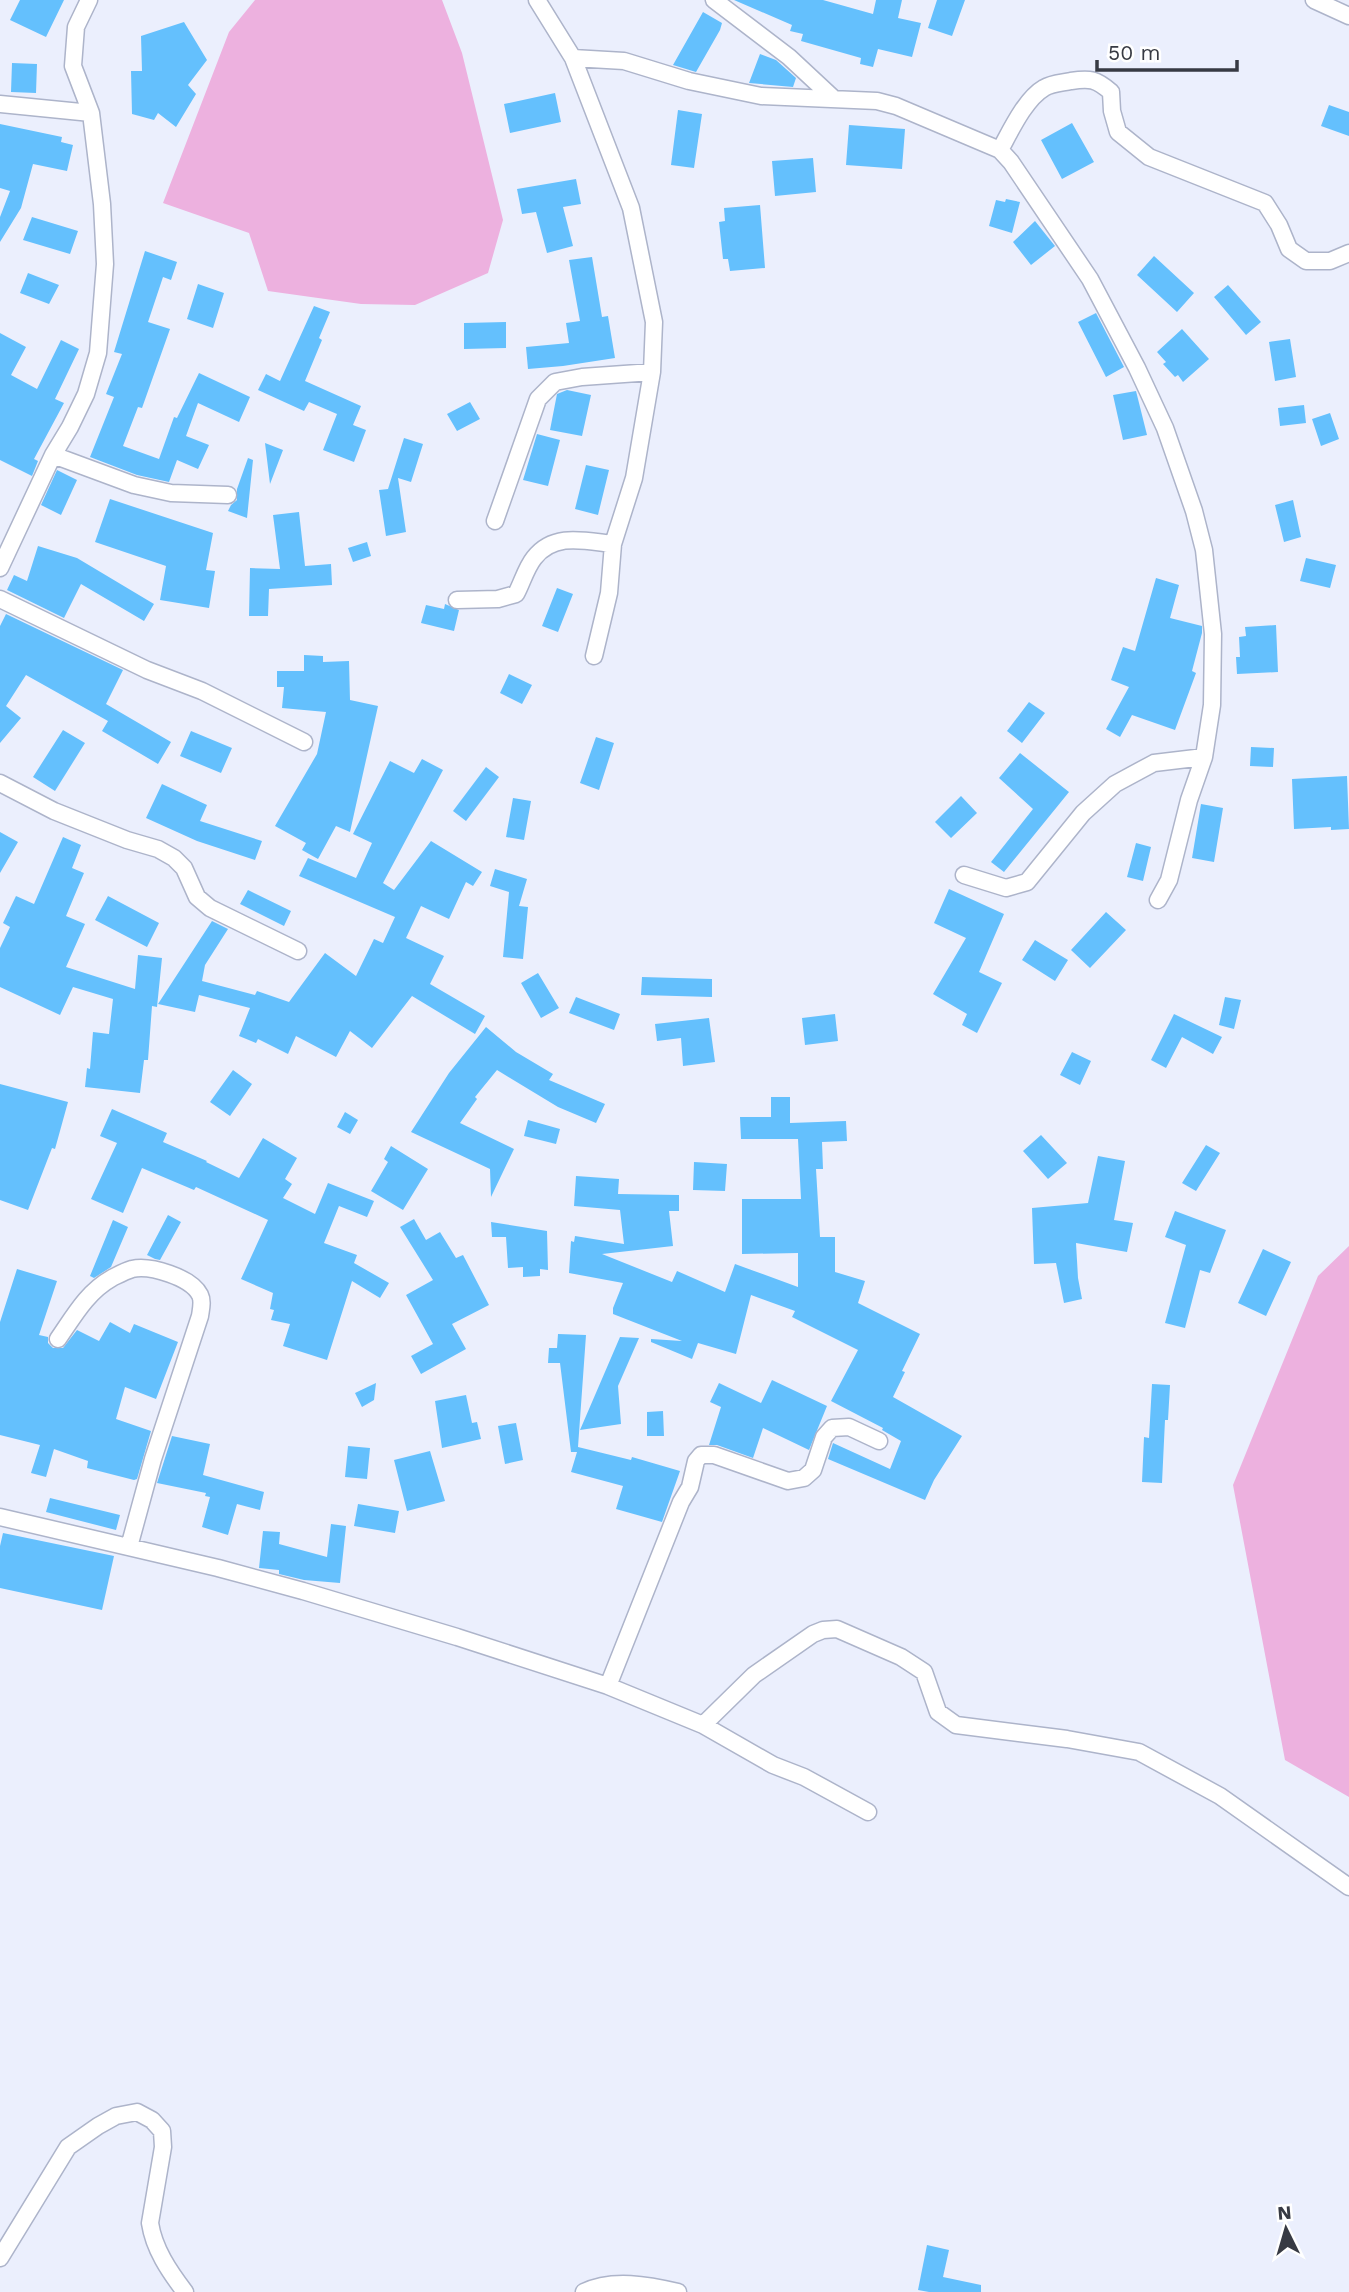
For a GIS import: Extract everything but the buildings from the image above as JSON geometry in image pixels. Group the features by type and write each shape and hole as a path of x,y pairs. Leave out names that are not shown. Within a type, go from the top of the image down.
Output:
{"street":[{"path":"0,568 52,455 86,394 98,353 105,264 102,204 91,113 73,66 76,27 89,0"},
{"path":"537,0 573,58 631,208 654,322 652,372 634,478 613,544 608,593 594,656"},
{"path":"713,0 789,57 834,98"},
{"path":"1314,0 1349,16"},
{"path":"573,58 624,61 689,81 761,96 877,101 896,106 1000,150 1031,189 1090,279 1151,396 1194,511 1204,550 1213,634 1212,705 1205,757 1189,800 1169,880 1158,900"},
{"path":"1000,150 1025,108 1042,89 1055,83 1098,81 1111,92 1112,111 1118,132 1149,157 1265,203 1279,225 1289,249 1306,261 1330,261 1349,253"},
{"path":"0,104 91,113"},
{"path":"495,521 538,399 555,382 582,377 652,372"},
{"path":"52,455 146,488 171,493 228,495"},
{"path":"457,600 498,599 516,594 534,558 552,542 571,539 613,544"},
{"path":"0,599 146,670 202,691 304,743"},
{"path":"964,875 1006,888 1027,882 1083,813 1115,784 1154,763 1205,757"},
{"path":"0,783 54,811 127,840 159,849 184,868 197,897 210,908 298,951"},
{"path":"58,1339 88,1296 109,1280 131,1269 149,1268 188,1281 200,1294 200,1316 153,1460 129,1547"},
{"path":"608,1686 681,1502 690,1487 696,1461 701,1455 714,1455 788,1481 804,1478 813,1470 824,1437 832,1428 849,1427 879,1441"},
{"path":"0,1517 218,1568 316,1595 608,1686 703,1725 773,1765 804,1777 868,1812"},
{"path":"703,1725 754,1675 813,1634 837,1629 901,1657 924,1672 938,1712 956,1725 1139,1752 1220,1796 1349,1887"},
{"path":"0,2258 68,2147 116,2116 137,2112 152,2120 162,2131 163,2147 150,2223 152,2234 170,2273 185,2292"},
{"path":"584,2292 594,2287 618,2284 658,2287 678,2292"}],"shaded area":[{"path":"255,0 442,0 462,53 503,220 488,273 415,305 361,304 268,291 249,233 163,203 229,32"},
{"path":"1349,1246 1349,1797 1285,1760 1233,1485 1318,1276"}]}
